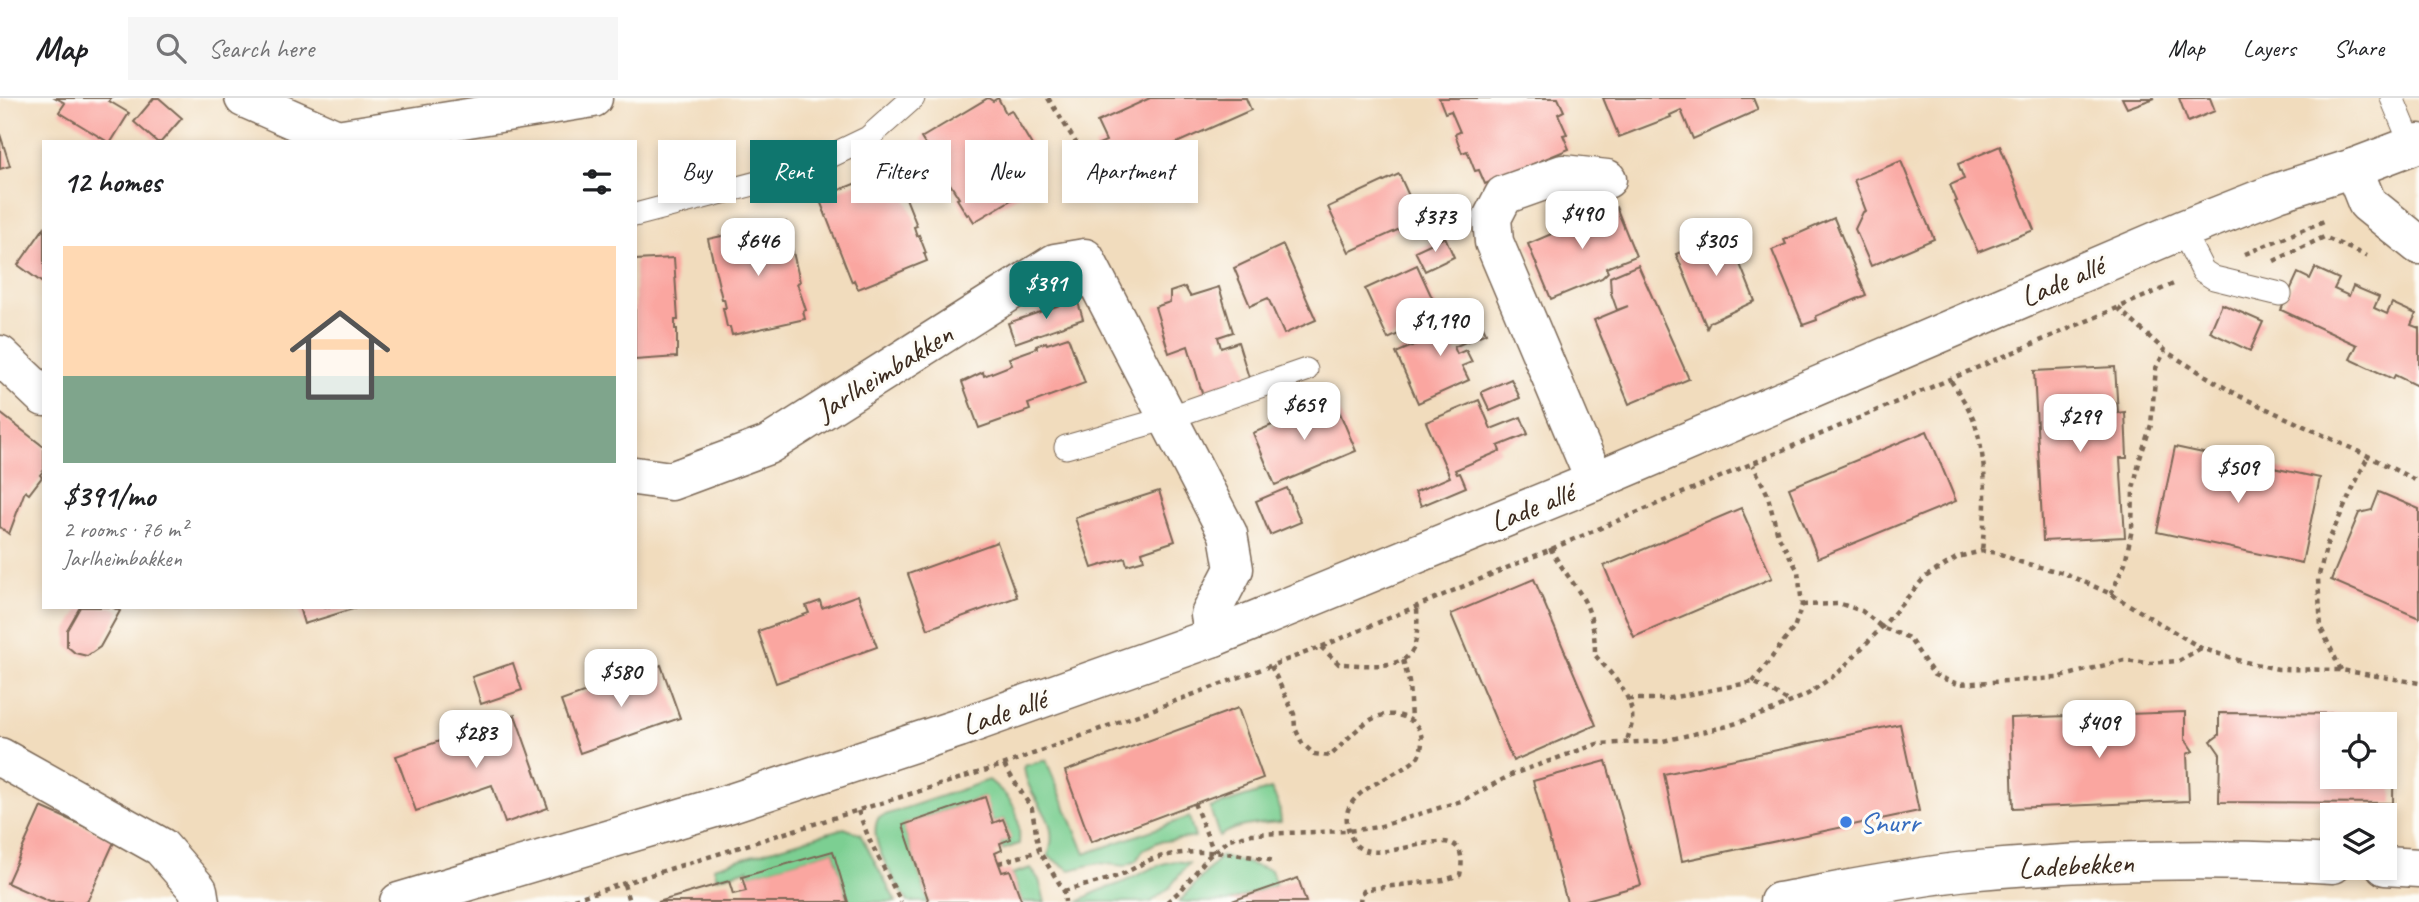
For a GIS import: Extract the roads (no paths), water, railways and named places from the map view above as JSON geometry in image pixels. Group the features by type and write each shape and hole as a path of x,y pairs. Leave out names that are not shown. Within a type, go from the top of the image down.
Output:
{"street":[{"path":"244,98 337,140 462,109 593,98"},
{"name":"Lade allé","path":"399,902 756,794 959,728 1214,637 1595,481 2182,230 2278,192 2415,145"},
{"path":"2353,168 2367,203 2419,245"},
{"name":"Lade allé","path":"1595,481 1494,242 1492,218 1504,195 1563,174 1607,179"},
{"name":"Jarlheimbakken","path":"637,476 671,481 768,445 1055,263 1085,258 1228,534 1234,569 1210,615 1214,637"},
{"path":"0,355 42,395"},
{"path":"0,757 162,848 198,890 200,902"},
{"name":"Ladebekken","path":"1779,902 1967,872 2167,861 2320,864"},
{"path":"2397,867 2419,868"}],"lane":[{"path":"637,214 795,173 868,138 914,98"},
{"path":"2392,98 2415,145"},
{"path":"2182,230 2203,271 2214,278 2280,294"},
{"path":"1066,447 1168,418 1306,370"}],"place":[{"name":"Snurr","path":"1846,822"}]}
